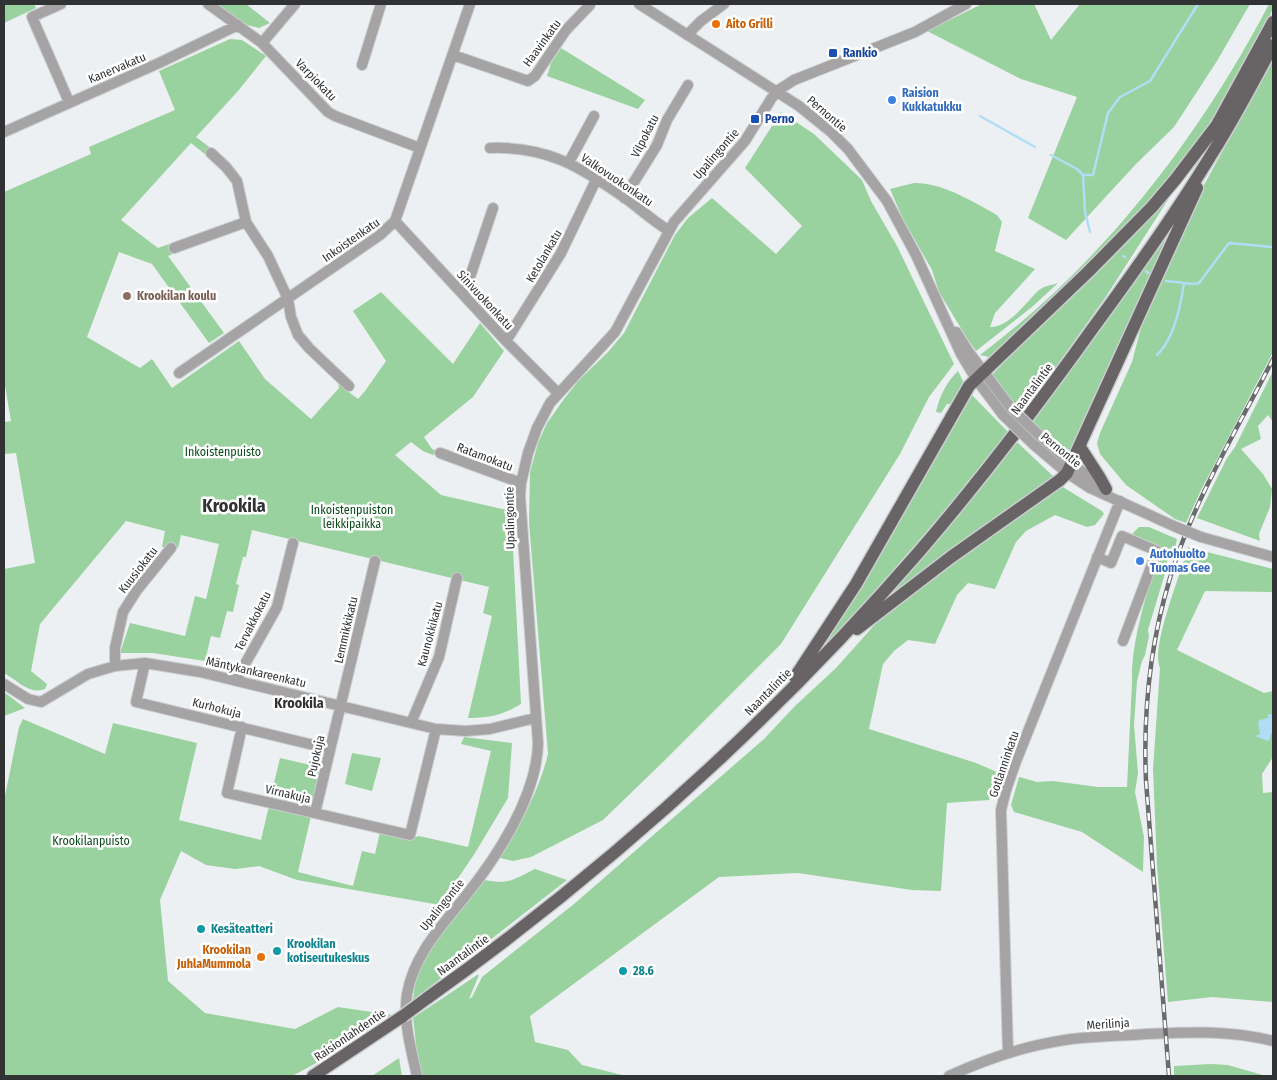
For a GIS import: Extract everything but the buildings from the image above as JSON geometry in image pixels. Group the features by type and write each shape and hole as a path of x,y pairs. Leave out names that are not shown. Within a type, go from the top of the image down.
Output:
{"main road":[{"name":"Naantalintie","path":"1093,329 1163,217 1217,125 1273,22"},
{"name":"Naantalintie","path":"403,1016 492,952 617,851 711,767 831,649 919,552 1032,412 1129,279 1214,152 1273,45"},
{"path":"776,704 840,611 969,386 1088,272 1152,207 1217,125"},
{"path":"831,649 951,558 1060,480 1070,468 1214,152"},
{"path":"1080,447 1106,489"},
{"name":"Raisionlahdentie","path":"313,1076 403,1016"},
{"path":"304,1076 339,1059"}],"street":[{"path":"61,4 32,17 69,102"},
{"name":"Varpiokatu","path":"208,4 262,43 328,112 420,148"},
{"path":"262,43 295,4"},
{"path":"362,65 381,4"},
{"name":"Inkoistenkatu","path":"178,373 380,235 395,222 470,4"},
{"name":"Pernontie","path":"639,4 777,91 824,126 848,149 887,201 938,301 968,351 980,376 1007,411 1037,441 1098,492 1201,537 1273,557"},
{"path":"687,35 701,21 724,4"},
{"name":"Upalingontie","path":"416,1076 408,1036 406,1014 407,994 414,968 428,942 484,871 520,810 532,779 537,758 520,496 528,453 537,428 550,403 558,393 615,332 668,230 690,202 745,141 777,91 794,80 915,32 966,4"},
{"name":"Haavinkatu","path":"453,56 528,81 535,76 566,30 590,5"},
{"name":"Kanervakatu","path":"4,132 159,64 238,25"},
{"name":"Vilpokatu","path":"624,198 657,145 668,120 688,85"},
{"path":"569,162 594,116"},
{"name":"Valkovuokonkatu","path":"490,148 520,148 551,155 569,162 668,230"},
{"path":"211,153 237,181 246,222 268,256 288,299 293,326 298,335 349,386"},
{"name":"Ketolankatu","path":"506,341 561,253 596,180"},
{"path":"464,295 493,208"},
{"path":"174,248 246,222"},
{"name":"Sinivuokonkatu","path":"395,222 506,341 558,393"},
{"name":"Ratamokatu","path":"440,453 521,483"},
{"name":"Pernontie","path":"1070,468 1106,489 1120,501"},
{"name":"Gotlanninkatu","path":"1008,1053 1002,810 1006,790 1120,501"},
{"path":"1097,557 1111,563 1122,536 1157,551 1122,641"},
{"name":"Tervakkokatu","path":"236,680 277,607 293,542"},
{"name":"Kuusiokatu","path":"115,666 115,648 126,607 137,590 171,548"},
{"name":"Lemmikkikatu","path":"341,705 375,561"},
{"name":"Kaunokkikatu","path":"411,723 439,657 456,578"},
{"name":"Mäntykankareenkatu","path":"4,684 28,699 36,702 44,701 88,674 115,666 145,664 200,672 436,728 466,731 490,729 535,718"},
{"name":"Kurhokuja","path":"145,664 136,702 330,748"},
{"name":"Pujokuja","path":"314,813 341,705"},
{"name":"Virnakuja","path":"242,727 227,793 410,835 436,728"},
{"name":"Merilinja","path":"949,1076 1008,1053 1066,1040 1160,1034 1234,1033 1273,1041"}],"green space":[{"path":"4,4 34,4 36,8 4,23"},
{"path":"215,4 246,4 270,23 259,28 247,25"},
{"path":"982,4 1034,4 1051,40 1080,4 1250,4 1217,61 1174,127 1136,164 1066,240 1028,218 1077,97 1021,79 927,31"},
{"path":"1269,4 1273,4 1273,9 1218,109 1193,147 1160,190 1094,259 1002,346 989,357 980,355 1025,319 1067,281 1144,196 1179,150 1211,103"},
{"name":"Inkoistenpuisto","path":"230,39 242,40 266,56 238,91 196,137 212,149 207,156 191,143 121,220 158,248 189,237 192,246 168,256 224,333 209,343 152,264 119,252 87,337 140,368 152,359 172,388 239,341 265,379 311,419 339,388 338,384 358,399 386,361 353,311 381,292 453,364 480,323 504,351 473,397 424,437 432,449 437,451 433,455 423,451 411,442 395,455 441,495 511,511 521,704 508,711 490,716 468,718 492,616 483,613 489,587 252,530 246,557 243,557 236,584 239,585 233,612 227,611 220,638 211,636 205,661 153,653 120,653 130,623 185,636 195,596 206,599 219,544 181,535 178,548 162,547 165,531 126,521 40,624 31,671 47,684 45,689 34,690 28,688 4,673 4,569 35,563 16,453 4,454 4,422 11,421 4,380 4,192 91,154 89,147 175,110 159,71"},
{"path":"561,48 645,100 638,109 547,76 551,63"},
{"path":"1273,59 1273,352 1201,490 1186,523 1175,519 1126,485 1100,454 1097,443 1132,362 1143,320 1204,185"},
{"path":"781,112 814,134 862,180 871,201 897,246 954,364 929,397 900,454 781,644 603,820 531,857 513,861 500,858 528,808 540,781 548,754 529,522 530,472 538,443 547,423 564,399 579,380 608,352 624,333 675,235 688,218 712,198 776,254 802,226 745,168"},
{"path":"914,183 947,189 997,215 1002,222 995,251 1035,269 995,313 990,327 1004,323 1041,289 1058,283 1032,307 976,351 939,292 932,270 903,219 890,189"},
{"path":"1175,189 1105,298 1022,414 993,374 1040,324"},
{"path":"1183,204 1070,453 1067,455 1032,423 1082,355"},
{"path":"958,371 964,383 950,404 947,404 941,413 936,412 944,390"},
{"path":"1273,371 1273,422 1268,415 1258,426 1261,439 1241,449 1263,474 1272,489 1270,507 1259,534 1260,541 1197,518"},
{"path":"971,394 1008,432 940,516 829,644 824,639"},
{"path":"1017,442 1054,477 881,603 951,524"},
{"path":"1061,486 1102,511 1104,514 1095,525 1087,527 1055,515 1026,531 1016,542 995,589 968,583 957,595 935,644 908,640 894,651 883,664 869,729 976,763 997,772 989,800 947,803 941,891 912,890 798,873 719,877 530,1016 535,1042 568,1050 582,1065 626,1076 421,1076 413,1018 479,975 469,999 472,997 482,977 574,904 764,739 795,706 836,668 887,611"},
{"path":"1139,527 1149,527 1177,539 1174,554 1167,561 1148,630 1149,636 1145,655 1137,681 1134,725 1138,773 1135,792 1144,837 1143,872 1082,832 1014,812 1011,805 1019,777 1037,782 1053,781 1098,787 1127,787 1134,649 1141,615 1160,549 1132,534"},
{"path":"1188,547 1273,569 1273,592 1205,591 1177,650 1264,693 1273,691 1273,757 1262,774 1263,793 1273,792 1273,1002 1212,997 1168,1002 1157,865 1153,769 1160,668 1158,658 1159,644"},
{"path":"4,692 25,708 4,716"},
{"name":"Krookilanpuisto","path":"23,719 105,754 113,723 197,743 179,820 261,840 269,806 311,816 298,872 353,886 362,851 375,854 380,832 412,838 419,836 468,847 491,751 461,744 464,737 512,743 508,798 475,853 440,905 297,880 259,866 235,869 206,865 181,851 160,900 168,981 205,1013 295,1029 338,1007 392,1015 305,1069 292,1076 4,1076 4,801 19,727"},
{"path":"352,753 381,758 372,791 345,784"},
{"path":"280,758 323,768 313,810 270,800"},
{"path":"535,869 567,880 413,1000 417,974 426,954 441,932 485,880 506,881"},
{"path":"399,1058 402,1076 372,1076"},
{"path":"1228,1065 1266,1076 1174,1076 1174,1066"}],"water":[{"path":"1269,714 1273,715 1273,734 1271,733 1268,741 1255,736 1260,734 1258,721 1270,717 1267,716"}],"waterway":[{"path":"1090,232 1085,212 1083,175 1093,175 1108,113 1120,97 1150,81 1198,4"},
{"path":"980,116 1035,147"},
{"path":"1051,155 1077,169 1083,175"},
{"path":"1166,281 1199,283 1229,243 1273,247"},
{"path":"1157,355 1172,331 1179,311 1184,283"}],"railway":[{"path":"1169,1076 1146,781 1145,755 1149,678 1163,603 1180,549 1203,494 1273,359"}],"place":[{"name":"Aito Grilli","path":"716,24"},
{"name":"Rankio","path":"833,53"},
{"name":"Raision Kukkatukku","path":"892,100"},
{"name":"Perno","path":"755,119"},
{"name":"Krookilan koulu","path":"127,296"},
{"name":"Autohuolto Tuomas Gee","path":"1140,561"},
{"name":"Kesäteatteri","path":"201,929"},
{"name":"Krookilan kotiseutukeskus","path":"277,951"},
{"name":"Krookilan JuhlaMummola","path":"261,957"},
{"name":"28.6","path":"623,971"}],"district":[{"name":"Krookila","path":"234,506"},
{"name":"Krookila","path":"299,703"}],"park label":[{"name":"Inkoistenpuiston leikkipaikka","path":"352,517"}]}
